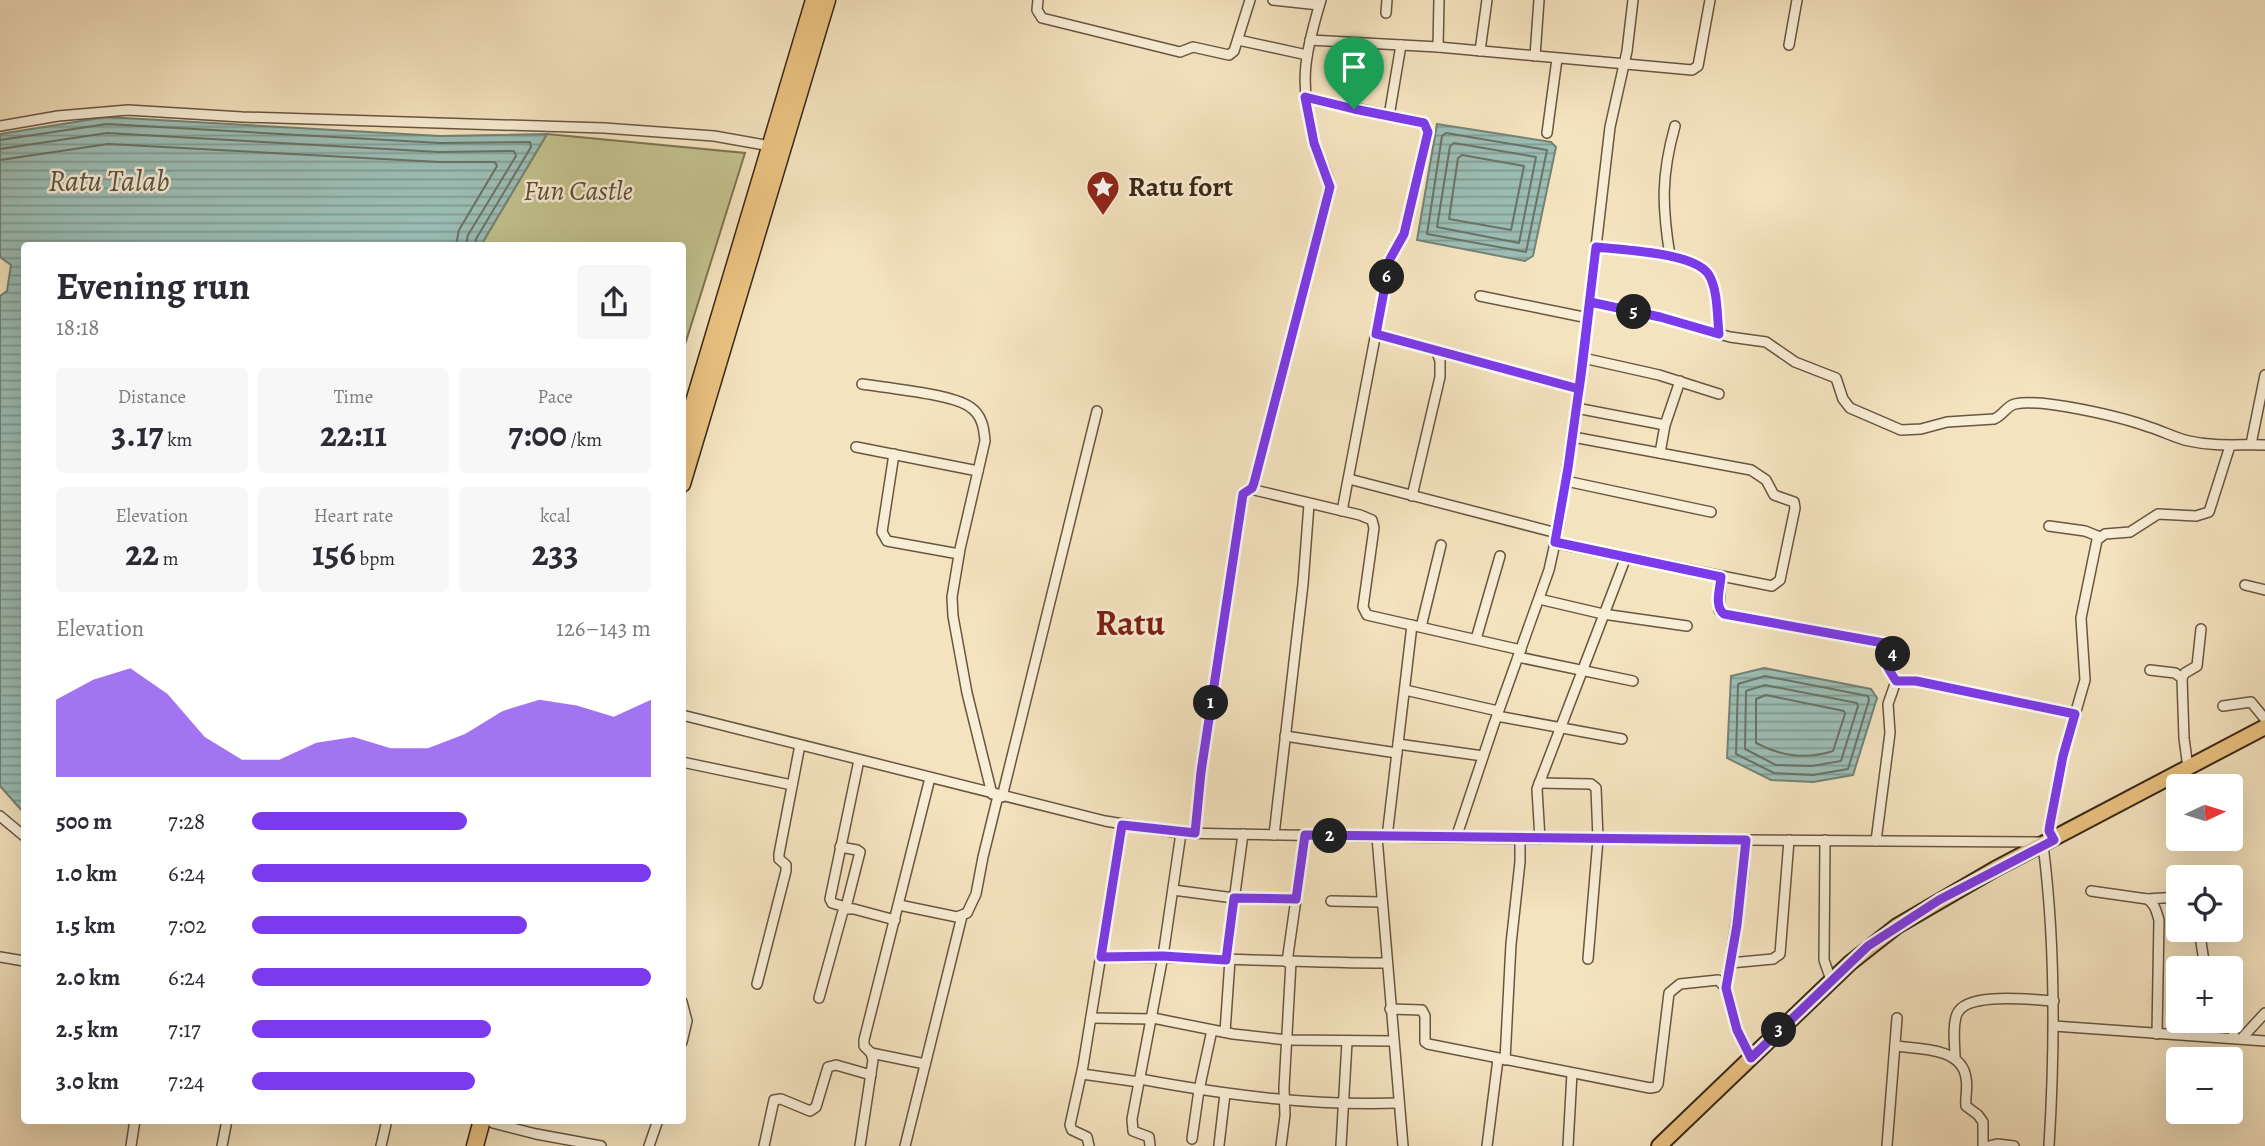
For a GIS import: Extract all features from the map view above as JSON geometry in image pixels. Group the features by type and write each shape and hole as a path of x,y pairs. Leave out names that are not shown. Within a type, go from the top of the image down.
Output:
{"highway":[{"path":"686,429 814,0"},
{"path":"686,471 827,0"},
{"path":"475,1146 488,1124"},
{"path":"486,1146 490,1124"}],"main road":[{"path":"1659,1146 1868,946 1939,900 2265,727"}],"street":[{"path":"1038,0 1037,10 1042,18 1180,52 1193,47 1229,55 1234,51 1250,0"},
{"path":"1195,833 1201,772 1242,499 1244,491 1253,487 1330,187 1314,143 1303,81 1320,3 1273,0"},
{"path":"1386,13 1387,0"},
{"path":"1438,47 1439,0"},
{"path":"1480,51 1488,0"},
{"path":"1535,56 1539,0"},
{"path":"1456,838 1497,713 1549,570 1556,538 1573,437 1610,127 1633,0"},
{"path":"1310,40 1438,47 1623,66 1695,70 1710,0"},
{"path":"1788,45 1797,0"},
{"path":"1238,40 1307,55"},
{"path":"1389,116 1401,46"},
{"path":"1547,133 1557,59"},
{"path":"1305,97 1424,123 1428,132 1404,234 1390,259 1342,511"},
{"path":"0,126 86,112 162,111 255,117 604,128 714,135 770,146"},
{"path":"1670,257 1664,207 1664,176 1675,126"},
{"path":"1596,247 1670,257 1698,265 1710,276 1719,334"},
{"path":"1480,296 1588,318"},
{"path":"1590,302 1660,317 1719,334 1766,342 1795,362 1833,376 1850,408 1901,430 1920,429 1947,422 1994,419 2009,407 2024,403 2098,414 2141,424 2190,441 2230,446 2265,445"},
{"path":"1376,334 1579,389"},
{"path":"1412,496 1440,377 1437,352"},
{"path":"1583,358 1680,381 1719,394"},
{"path":"2251,444 2265,375"},
{"path":"1660,453 1665,425 1680,381"},
{"path":"862,384 940,397 970,407 980,418 984,428 985,441 959,554 953,616 967,693 998,796"},
{"path":"1576,408 1665,425"},
{"path":"899,905 957,917 962,916 974,902 998,796 1097,411"},
{"path":"1349,478 1626,557 1768,587 1777,583 1794,503 1774,495 1766,480 1751,470 1573,437"},
{"path":"2049,1146 2054,1001 2048,887 2049,831 2063,756 2085,680 2081,618 2095,544 2105,534 2130,532 2153,516 2163,513 2196,516 2209,512 2230,446"},
{"path":"856,447 978,471"},
{"path":"894,454 882,536 887,541 959,554"},
{"path":"1566,481 1711,512"},
{"path":"1250,489 1370,518 1374,524 1364,594 1365,614 1476,639 1519,654 1633,681"},
{"path":"1274,835 1303,584 1308,504"},
{"path":"2049,526 2085,531 2100,537"},
{"path":"1406,1145 1390,1009 1382,902 1382,837 1416,626 1441,545"},
{"path":"1476,639 1500,556"},
{"path":"1540,839 1536,798 1539,783 1626,557"},
{"path":"1721,577 1718,604 1720,613 1889,644 1893,649 1888,668 1896,681"},
{"path":"2245,585 2265,590"},
{"path":"1539,600 1603,614 1688,626"},
{"path":"2188,768 2182,678 2197,666 2201,629"},
{"path":"2150,670 2175,673 2182,678"},
{"path":"1896,681 1916,681 2075,714"},
{"path":"1877,841 1890,733 1888,704 1896,681"},
{"path":"1405,690 1497,713 1622,739"},
{"path":"2223,706 2251,702 2265,719"},
{"path":"686,716 998,796 1122,825 1181,833 1520,839 2049,842"},
{"path":"1285,736 1483,756"},
{"path":"757,984 786,871 786,865 779,859 779,854 800,745"},
{"path":"859,760 830,899 832,904 895,920"},
{"path":"686,763 792,785"},
{"path":"860,1146 873,1060 871,1053 864,1046 864,1040 930,779"},
{"path":"1539,783 1595,785 1598,839 1588,959"},
{"path":"0,817 21,834"},
{"path":"1089,1146 1087,1137 1071,1128 1122,825"},
{"path":"1150,1146 1149,1137 1135,1133 1132,1129 1139,1080 1153,1018 1181,833"},
{"path":"1224,1032 1228,960 1243,834"},
{"path":"1281,1146 1289,962 1305,835"},
{"path":"1487,1146 1501,1059 1520,839"},
{"path":"1726,988 1746,840"},
{"path":"1730,963 1773,959 1780,954 1789,840"},
{"path":"1825,841 1824,960 1831,980"},
{"path":"820,998 841,915 847,908 860,852 840,847"},
{"path":"1173,890 1234,898 1296,899"},
{"path":"2091,891 2147,899 2166,898"},
{"path":"2147,899 2153,903 2158,920 2157,1034"},
{"path":"1331,901 1382,902"},
{"path":"905,1146 962,916"},
{"path":"1101,957 1163,956 1387,963"},
{"path":"0,957 21,960"},
{"path":"1390,1009 1422,1010 1425,1016 1424,1042 1428,1045 1650,1088 1656,1087 1669,993 1680,984 1708,979 1722,982 1726,988 1737,1030 1751,1058"},
{"path":"1955,1058 1955,1020 1958,1011 1965,1004 1991,999 2054,1001"},
{"path":"2238,1038 2265,1013"},
{"path":"1091,1018 1153,1018 1224,1032 1287,1040 1393,1041"},
{"path":"1887,1146 1897,1018"},
{"path":"2054,1026 2265,1041"},
{"path":"1192,1139 1212,1030"},
{"path":"2237,1033 2238,1038"},
{"path":"1341,1146 1347,1042"},
{"path":"1895,1046 1944,1053 1955,1058 1965,1073 1966,1106 1983,1122 1986,1146 2014,1146"},
{"path":"871,1053 925,1064"},
{"path":"764,1146 774,1100 781,1099 807,1111 814,1110 818,1104 825,1070 831,1065 845,1066 871,1075"},
{"path":"1568,1146 1572,1073"},
{"path":"1082,1074 1285,1100 1343,1105 1399,1103"},
{"path":"1219,1144 1225,1094"},
{"path":"131,1146 134,1124"},
{"path":"222,1146 226,1124"},
{"path":"381,1146 386,1124"},
{"path":"501,1124 536,1134 601,1146"},
{"path":"649,1146 657,1124"}],"green space":[{"name":"Fun Castle","path":"547,134 745,153 686,341 686,242 483,242"}],"water":[{"name":"Ratu Talab","path":"106,117 440,136 547,134 483,242 21,242 21,810 0,786 0,296 7,291 11,265 0,257 0,134"},
{"path":"1437,124 1551,142 1556,147 1533,256 1525,261 1417,240"},
{"path":"1764,668 1871,689 1877,698 1853,775 1813,782 1771,780 1727,758 1731,676"}],"place":[{"name":"Ratu fort","path":"1103,217"}],"district":[{"name":"Ratu","path":"1130,623"}],"route":[{"path":"1354,109 1305,97 1314,143 1330,187 1324,219 1254,483 1252,488 1243,494 1201,772 1195,833 1122,825 1101,957 1163,956 1226,960 1234,898 1296,899 1305,835 1746,840 1737,925 1726,988 1737,1030 1751,1058 1868,946 1939,900 2054,840 2049,831 2050,824 2063,756 2075,714 1916,681 1896,681 1888,668 1893,653 1889,644 1720,613 1718,604 1721,577 1555,542 1568,468 1579,389 1590,302 1660,317 1719,334 1710,276 1690,261 1596,247 1579,389 1376,334 1390,259 1404,234 1428,138 1428,128 1424,123 1354,109"}]}
